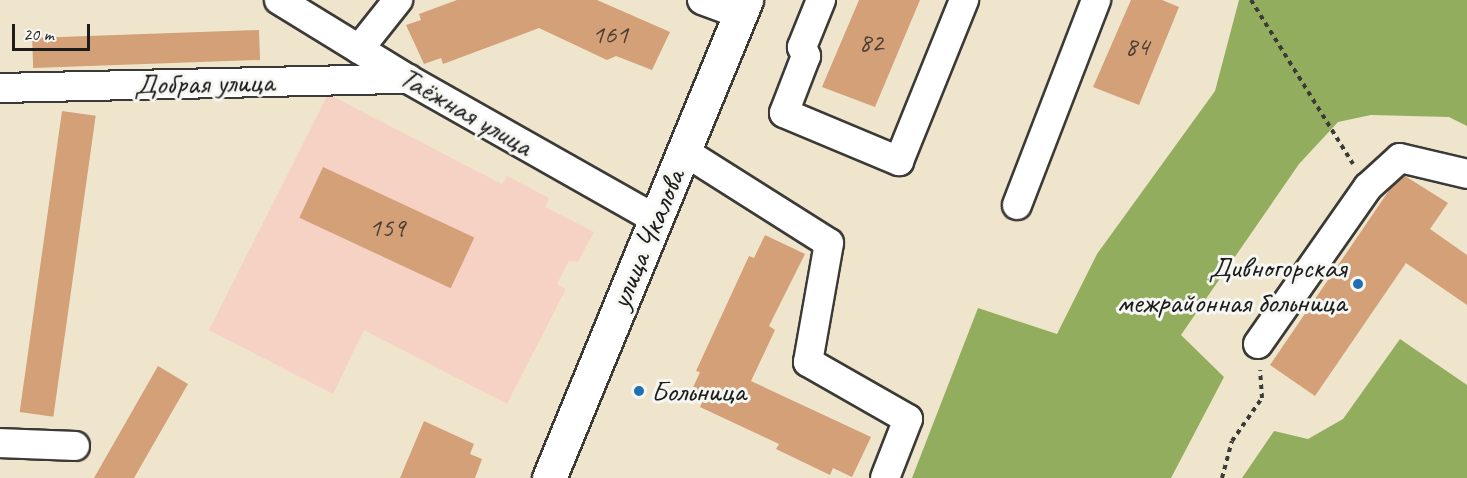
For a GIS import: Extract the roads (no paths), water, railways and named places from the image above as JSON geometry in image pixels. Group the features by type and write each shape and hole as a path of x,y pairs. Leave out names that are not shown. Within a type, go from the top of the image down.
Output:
{"main road":[{"name":"улица Чкалова","path":"549,478 743,7"}],"street":[{"name":"Таёжная улица","path":"279,0 408,79 654,219"},
{"path":"359,49 398,0"},
{"path":"702,0 743,7"},
{"path":"821,0 802,47 806,56 784,113 899,161 964,0"},
{"path":"1017,205 1096,0"},
{"name":"Добрая улица","path":"0,88 408,79"},
{"path":"685,152 829,243 808,362 908,419 885,478"},
{"path":"1258,344 1368,187 1400,158 1467,174"},
{"path":"0,443 75,446"}],"place":[{"name":"Дивногорская межрайонная больница","path":"1358,284"},
{"name":"Больница","path":"639,391"}]}
